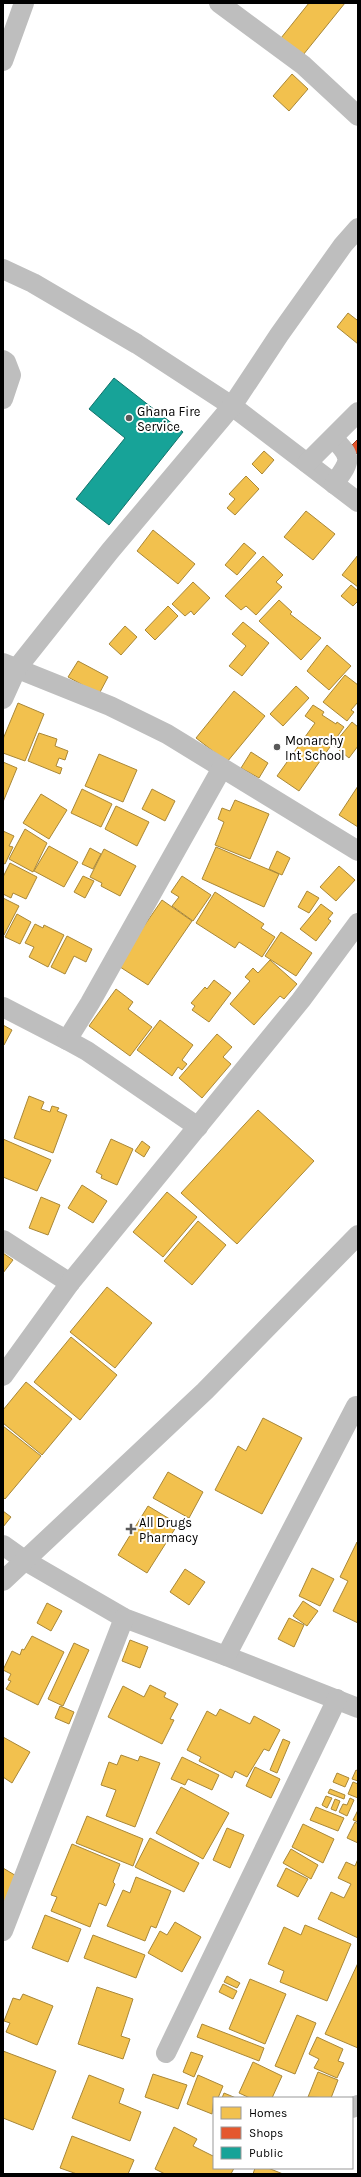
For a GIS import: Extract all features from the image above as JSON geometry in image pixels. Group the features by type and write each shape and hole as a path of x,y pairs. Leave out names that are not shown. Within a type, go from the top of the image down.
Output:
{"street":[{"path":"3,62 24,3"},
{"path":"219,3 303,65 358,116"},
{"path":"3,699 10,666 110,551 232,406 279,335 343,245 358,228"},
{"path":"3,270 33,283 137,344 232,406 358,502"},
{"path":"3,360 6,362 11,375 3,399"},
{"path":"307,463 358,412"},
{"path":"333,438 346,451 349,463 334,484"},
{"path":"10,666 110,706 167,734 358,851"},
{"path":"67,1040 90,1004 222,768"},
{"path":"3,1376 70,1283 301,1000 358,922"},
{"path":"3,1007 87,1051 198,1127"},
{"path":"3,1581 205,1391 358,1235"},
{"path":"3,1240 70,1283"},
{"path":"226,1656 356,1406"},
{"path":"3,1545 24,1560 124,1618 358,1708"},
{"path":"3,1931 124,1618"},
{"path":"166,2053 337,1699"}],"building: Homes":[{"path":"309,3 345,3 303,55 281,38"},
{"path":"292,74 308,89 289,111 273,96"},
{"path":"348,313 357,320 358,318 358,344 337,327"},
{"path":"264,451 274,460 262,474 252,464"},
{"path":"246,476 259,489 235,515 227,508 235,499 229,494"},
{"path":"306,511 335,534 313,560 284,537"},
{"path":"153,530 195,564 178,584 137,551"},
{"path":"244,543 256,553 237,575 225,565"},
{"path":"358,555 358,587 342,575"},
{"path":"263,556 283,575 276,582 282,587 256,615 246,606 241,610 225,596"},
{"path":"193,582 210,598 194,615 191,611 185,616 172,604"},
{"path":"351,585 358,591 358,601 353,606 341,596"},
{"path":"279,600 292,612 290,614 321,638 301,660 259,621"},
{"path":"168,606 178,616 155,640 145,630"},
{"path":"243,622 269,643 242,676 229,666 246,646 232,634"},
{"path":"125,626 137,637 121,655 109,644"},
{"path":"327,645 351,666 329,690 307,671"},
{"path":"78,661 108,677 99,694 68,677"},
{"path":"345,675 358,685 358,702 351,710 354,712 347,721 323,702"},
{"path":"296,686 309,698 283,726 270,714"},
{"path":"234,691 265,716 227,762 196,738"},
{"path":"18,703 44,714 25,761 3,753 3,739"},
{"path":"313,705 324,712 322,715 344,727 299,791 277,776 315,723 305,716"},
{"path":"352,722 358,727 358,746 349,758 333,745"},
{"path":"39,733 57,739 55,746 68,751 65,760 59,758 56,766 62,768 60,774 28,761"},
{"path":"251,752 268,763 259,778 241,768"},
{"path":"99,754 137,770 123,802 85,786"},
{"path":"3,762 17,768 3,802"},
{"path":"358,786 358,827 339,815"},
{"path":"82,789 112,804 101,827 71,813"},
{"path":"152,789 175,801 165,821 142,809"},
{"path":"41,794 67,810 49,839 23,823"},
{"path":"235,800 269,814 250,859 215,845 224,822 218,819 222,808 230,811"},
{"path":"116,806 149,822 137,846 105,829"},
{"path":"25,829 47,843 33,872 9,859"},
{"path":"3,831 14,836 9,846 13,847 5,864 3,863"},
{"path":"49,846 78,862 64,887 34,871"},
{"path":"216,847 279,874 264,907 202,879"},
{"path":"90,848 101,854 93,869 82,864"},
{"path":"104,849 136,866 120,896 101,886 102,883 90,877"},
{"path":"277,851 290,858 282,875 269,869"},
{"path":"10,863 37,877 26,899 13,893 11,898 3,894 3,877"},
{"path":"339,866 355,880 336,901 320,887"},
{"path":"83,876 94,881 85,898 74,892"},
{"path":"182,876 211,895 193,921 172,906 179,897 171,892"},
{"path":"307,891 319,898 309,913 298,907"},
{"path":"215,892 264,924 261,928 275,937 262,957 239,942 235,948 196,923"},
{"path":"3,898 19,906 4,935 3,935"},
{"path":"162,900 192,921 148,985 117,965"},
{"path":"321,904 333,913 328,919 331,921 316,941 300,929"},
{"path":"17,914 31,922 20,944 5,937"},
{"path":"35,924 43,928 44,925 64,935 48,967 29,957 34,947 25,943"},
{"path":"281,932 312,953 296,976 265,956"},
{"path":"67,936 92,949 86,962 74,956 65,974 51,967"},
{"path":"270,960 297,984 284,999 280,996 254,1025 230,1004 250,981 245,977 253,968 258,973"},
{"path":"214,980 231,993 209,1022 192,1010 195,1006 191,1003 205,987 207,989"},
{"path":"116,989 133,1002 128,1009 152,1027 130,1056 89,1026"},
{"path":"160,1020 193,1045 182,1060 187,1064 182,1070 178,1067 172,1076 137,1050"},
{"path":"3,1025 12,1030 4,1045 3,1044"},
{"path":"217,1034 232,1047 223,1057 231,1064 202,1098 179,1078"},
{"path":"29,1096 44,1102 41,1109 50,1112 52,1106 59,1108 57,1111 67,1115 53,1153 14,1138"},
{"path":"258,1110 314,1161 237,1244 181,1193"},
{"path":"3,1139 51,1160 37,1191 3,1177"},
{"path":"111,1139 133,1149 117,1185 101,1178 102,1175 96,1172"},
{"path":"142,1141 150,1147 144,1157 135,1151"},
{"path":"82,1185 107,1201 93,1223 68,1208"},
{"path":"167,1192 197,1217 163,1257 133,1232"},
{"path":"41,1197 60,1205 48,1235 29,1228"},
{"path":"198,1221 226,1245 192,1285 164,1261"},
{"path":"3,1253 13,1260 3,1273"},
{"path":"107,1287 152,1323 115,1368 70,1332"},
{"path":"71,1337 117,1375 80,1420 34,1382"},
{"path":"26,1382 72,1419 42,1455 3,1423 3,1410"},
{"path":"263,1418 302,1438 262,1514 215,1490 238,1446 246,1451"},
{"path":"3,1426 41,1456 5,1499 3,1497"},
{"path":"168,1472 203,1492 189,1518 153,1498"},
{"path":"148,1506 178,1524 147,1573 118,1555"},
{"path":"3,1511 11,1517 3,1527"},
{"path":"357,1542 358,1623 333,1611 348,1581 340,1577"},
{"path":"312,1568 334,1579 320,1606 299,1596"},
{"path":"185,1569 205,1582 189,1605 170,1592"},
{"path":"303,1601 318,1611 307,1626 293,1616"},
{"path":"47,1603 62,1611 51,1631 37,1623"},
{"path":"289,1618 304,1625 294,1647 278,1639"},
{"path":"32,1636 64,1652 38,1705 6,1689 11,1681 8,1680 11,1674 3,1670 12,1651 20,1655 22,1649 24,1650"},
{"path":"130,1640 148,1647 140,1668 122,1661"},
{"path":"74,1643 89,1650 63,1706 48,1699"},
{"path":"150,1685 166,1693 164,1697 178,1704 170,1719 174,1720 162,1744 108,1717 123,1686 144,1697"},
{"path":"60,1706 74,1712 69,1724 55,1718"},
{"path":"220,1709 250,1724 254,1716 280,1730 269,1751 264,1749 247,1777 235,1771 232,1778 199,1761 201,1757 187,1750 207,1711 216,1716"},
{"path":"3,1737 30,1752 12,1783 3,1777"},
{"path":"283,1739 290,1742 277,1773 270,1770"},
{"path":"121,1755 138,1761 140,1756 160,1763 135,1827 106,1816 116,1790 101,1785 109,1762 117,1765"},
{"path":"182,1757 219,1775 212,1790 188,1779 185,1785 171,1779"},
{"path":"255,1767 280,1779 271,1798 246,1786"},
{"path":"356,1770 358,1771 358,1781 352,1779"},
{"path":"337,1773 349,1778 345,1787 333,1782"},
{"path":"353,1782 358,1784 358,1798 348,1794"},
{"path":"181,1787 229,1813 203,1859 156,1833"},
{"path":"330,1789 345,1795 344,1799 328,1793"},
{"path":"326,1796 332,1798 327,1808 322,1805"},
{"path":"350,1798 354,1800 347,1816 339,1812 343,1804 347,1805"},
{"path":"335,1799 340,1801 336,1811 331,1809"},
{"path":"316,1807 344,1818 338,1831 310,1820"},
{"path":"358,1810 358,1822 353,1820"},
{"path":"87,1816 143,1839 133,1866 76,1843"},
{"path":"355,1822 358,1824 358,1843 347,1838"},
{"path":"303,1824 334,1839 323,1863 292,1847"},
{"path":"227,1828 244,1835 230,1868 213,1860"},
{"path":"150,1838 199,1863 184,1892 135,1867"},
{"path":"72,1844 120,1864 113,1882 115,1884 106,1906 99,1903 90,1927 51,1911 57,1897 51,1895"},
{"path":"291,1849 318,1865 311,1879 283,1863"},
{"path":"358,1859 358,1938 318,1919 331,1892 344,1898 351,1884 338,1878 346,1862 355,1866"},
{"path":"3,1868 18,1877 3,1904"},
{"path":"286,1868 308,1879 298,1897 277,1886"},
{"path":"136,1877 171,1891 156,1928 151,1926 145,1941 107,1926 123,1890 130,1893"},
{"path":"45,1915 81,1929 68,1962 32,1948"},
{"path":"175,1922 201,1937 182,1972 148,1953 160,1931 167,1935"},
{"path":"305,1925 351,1944 327,2001 280,1982 284,1971 268,1964 284,1927 301,1935"},
{"path":"93,1935 145,1955 136,1978 84,1958"},
{"path":"358,1963 358,2048 325,2034"},
{"path":"227,1976 240,1983 237,1988 224,1982"},
{"path":"250,1979 286,1994 265,2044 229,2029"},
{"path":"223,1984 237,1991 233,1999 219,1992"},
{"path":"97,1987 133,1999 121,2036 130,2039 123,2059 78,2044"},
{"path":"23,1994 53,2006 37,2045 6,2032 10,2023 4,2021 13,1998 20,2000"},
{"path":"297,2015 316,2023 295,2074 275,2066"},
{"path":"202,2024 264,2048 259,2061 197,2037"},
{"path":"317,2037 343,2049 338,2061 344,2063 337,2078 314,2068 319,2059 309,2054"},
{"path":"3,2051 56,2071 33,2130 3,2118"},
{"path":"191,2052 203,2056 194,2077 183,2072"},
{"path":"253,2062 282,2076 272,2097 248,2097 239,2093"},
{"path":"318,2072 338,2080 331,2097 308,2097"},
{"path":"153,2074 187,2085 178,2109 145,2097"},
{"path":"89,2075 124,2089 119,2103 141,2112 130,2141 72,2118"},
{"path":"198,2075 223,2086 218,2097 213,2097 212,2114 187,2104"},
{"path":"224,2093 234,2097 222,2097"},
{"path":"174,2127 197,2139 193,2146 213,2156 213,2169 234,2169 231,2174 165,2174 155,2169"},
{"path":"72,2136 134,2160 128,2174 77,2174 60,2168"},
{"path":"255,2169 270,2169 283,2174 253,2174"}],"building: Shops":[{"path":"358,439 358,455 350,447"}],"building: Public":[{"path":"114,378 183,432 109,525 76,499 125,438 89,409"}],"place":[{"name":"Ghana Fire Service","path":"129,418"},
{"name":"Monarchy Int School","path":"277,747"},
{"name":"All Drugs Pharmacy","path":"131,1529"}]}
